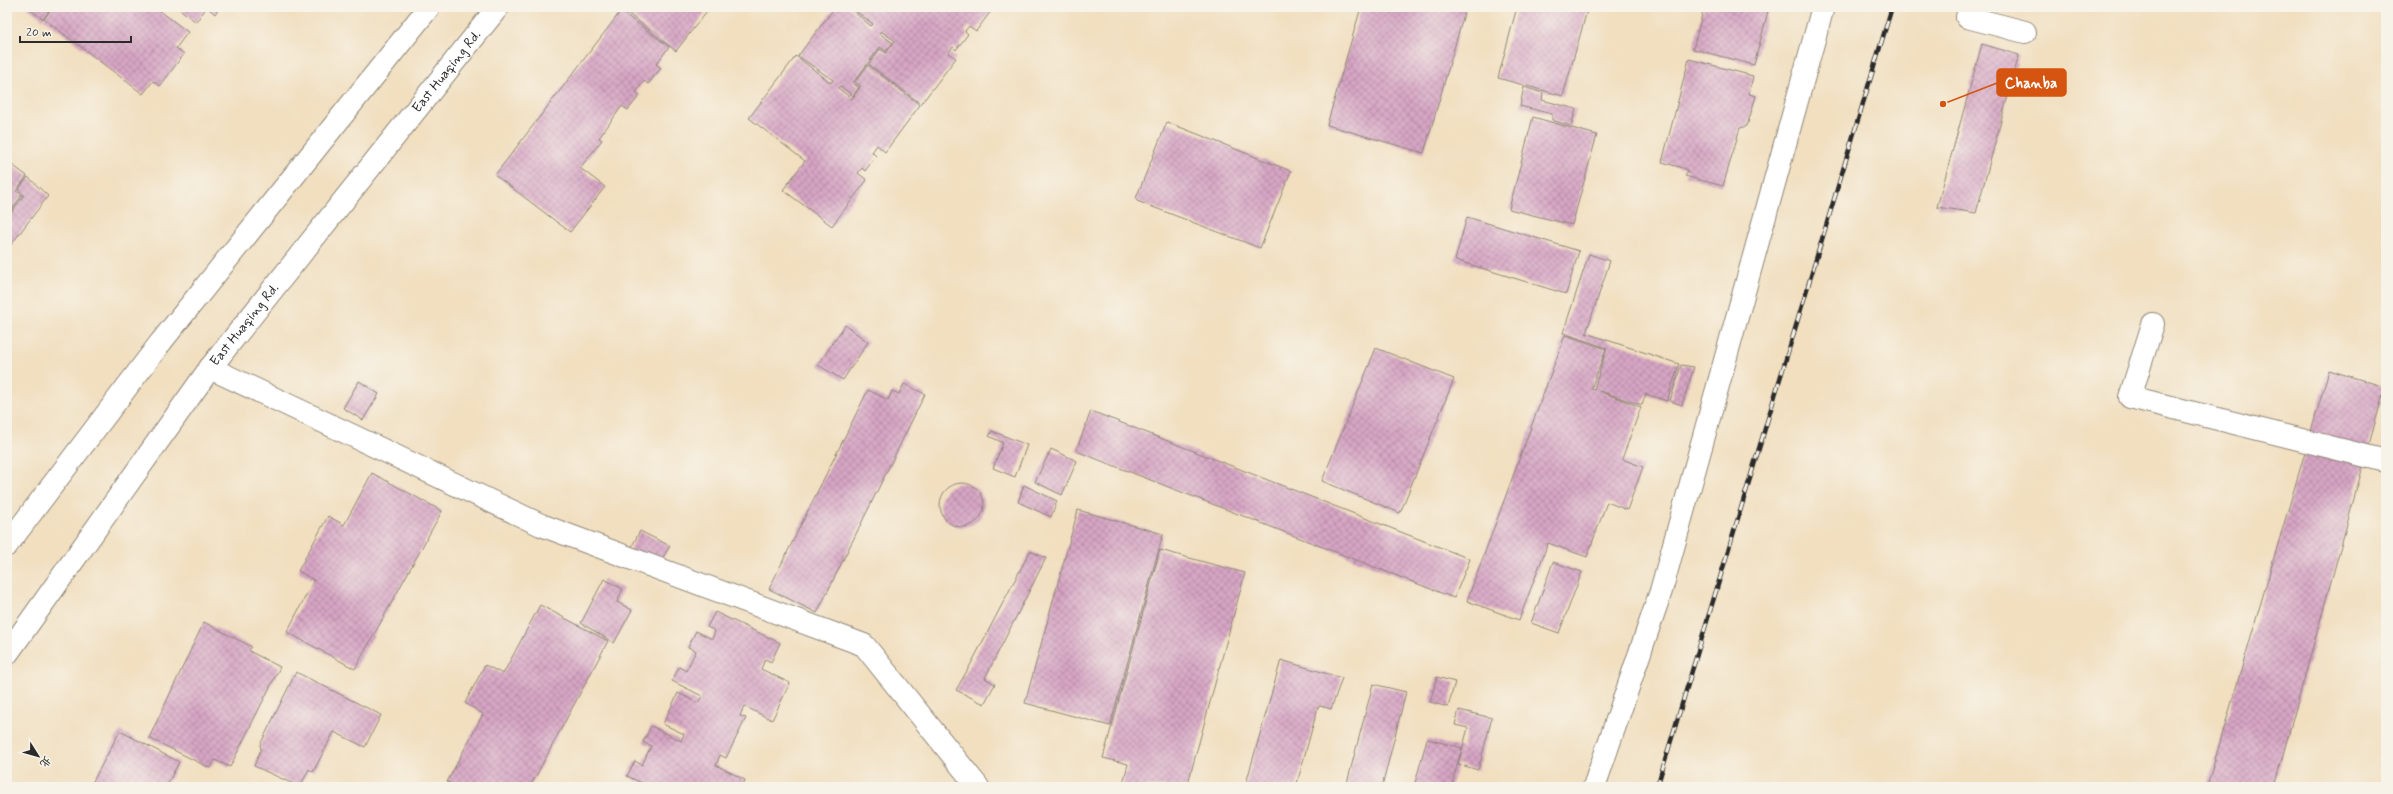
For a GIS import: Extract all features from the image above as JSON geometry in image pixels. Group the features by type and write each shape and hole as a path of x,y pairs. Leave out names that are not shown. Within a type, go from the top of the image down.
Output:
{"street":[{"path":"7,545 161,342 429,7"},
{"name":"East Huaqing Rd.","path":"7,654 210,368 498,7"},
{"path":"1594,787 1661,591 1822,7"},
{"path":"1970,7 1967,17 2025,32"},
{"path":"2152,324 2130,397 2386,461"},
{"path":"210,368 541,525 864,645 978,787"}],"building":[{"path":"27,7 52,7 43,19"},
{"path":"53,7 164,7 160,11 188,32 176,48 184,54 160,86 153,81 143,94 44,19"},
{"path":"177,7 207,7 196,22"},
{"path":"207,7 220,7 215,14"},
{"path":"620,7 710,7 676,51"},
{"path":"835,7 848,7 871,26 873,24 850,7 994,7 976,31 969,26 965,31 968,34 956,50 953,47 948,53 956,58 921,104 869,64 880,49 886,53 895,41 881,31 879,33 893,43 886,51 880,47 853,83 859,87 853,96 840,86 838,88 852,99 861,86 855,82 868,65 920,105 885,152 877,145 872,152 876,156 865,171 862,168 858,173 867,180 832,226 783,190 805,161 749,118 796,56 831,83 833,80 798,56"},
{"path":"1361,7 1466,7 1424,153 1327,125"},
{"path":"1517,7 1588,7 1563,96 1498,78"},
{"path":"1704,7 1769,7 1754,65 1693,49"},
{"path":"621,11 669,47 656,64 661,68 648,84 644,81 636,92 640,95 628,110 622,106 599,138 602,140 580,168 605,187 570,232 495,175"},
{"path":"1982,44 2019,55 1976,213 1937,207"},
{"path":"1689,59 1753,76 1749,94 1756,96 1747,126 1740,128 1723,186 1685,176 1688,172 1686,169 1662,162"},
{"path":"1524,87 1543,93 1542,100 1576,109 1571,126 1552,120 1552,114 1520,106"},
{"path":"1533,117 1597,135 1572,225 1509,209"},
{"path":"1167,122 1291,171 1260,248 1137,201 1136,198"},
{"path":"7,161 27,176 16,191 22,195 10,212 7,210"},
{"path":"28,177 48,196 7,250 7,212 10,214 24,195 18,190"},
{"path":"1467,217 1579,251 1566,294 1455,260"},
{"path":"1589,254 1610,261 1586,333 1679,364 1667,401 1646,394 1642,405 1599,391 1641,407 1622,459 1643,467 1627,510 1607,502 1587,557 1548,543 1519,620 1467,601 1565,335 1606,349 1591,389 1595,390 1594,389 1607,348 1563,333"},
{"path":"845,325 868,342 843,380 818,365"},
{"path":"1376,348 1454,379 1400,513 1322,481"},
{"path":"1681,365 1694,367 1682,405 1670,401"},
{"path":"2329,370 2385,387 2274,787 2207,787"},
{"path":"359,381 379,394 363,420 343,408"},
{"path":"904,384 925,394 817,613 769,589 868,390 888,400 892,391 899,394"},
{"path":"1091,411 1470,559 1454,598 1076,451"},
{"path":"992,431 1027,445 1015,477 993,468 1003,443 989,436"},
{"path":"1051,449 1077,461 1062,495 1035,482"},
{"path":"372,473 442,511 355,669 287,632 314,580 298,571 328,516 344,525"},
{"path":"962,483 974,487 980,493 984,505 980,517 974,523 962,527 950,523 944,517 940,505 944,493 950,487"},
{"path":"1024,485 1057,501 1051,517 1018,502"},
{"path":"1078,510 1163,534 1110,726 1025,703"},
{"path":"640,531 670,546 659,564 630,550"},
{"path":"1160,550 1245,573 1187,787 1122,787 1128,764 1103,758"},
{"path":"1030,551 1046,558 985,678 995,684 984,704 956,690"},
{"path":"1553,562 1582,572 1559,633 1531,623"},
{"path":"604,579 623,589 617,602 632,610 614,643 581,623"},
{"path":"540,605 608,641 530,787 458,787 447,782 483,714 465,703 485,665 503,674"},
{"path":"715,612 780,643 771,662 765,659 761,669 790,683 772,720 744,706 740,716 746,718 726,758 720,755 716,765 745,780 742,787 650,787 627,776 635,761 642,765 651,746 643,742 651,726 681,741 684,734 663,724 678,693 698,703 702,696 672,681 679,667 686,671 696,651 688,647 696,631 712,639 715,631 707,627"},
{"path":"204,622 252,647 249,650 251,652 280,667 230,767 215,760 210,768 149,738"},
{"path":"1281,660 1342,678 1331,709 1321,706 1318,707 1296,787 1245,787"},
{"path":"296,672 381,715 365,747 334,732 313,772 309,769 300,787 254,766 261,749 260,745"},
{"path":"1437,677 1455,682 1448,707 1430,702"},
{"path":"1373,684 1406,692 1382,787 1346,787"},
{"path":"1459,710 1492,718 1478,770 1458,764 1468,728 1455,725"},
{"path":"120,731 179,762 166,787 90,787"},
{"path":"1427,739 1462,748 1451,787 1414,787"}],"railway":[{"path":"1657,787 1892,7"}],"place":[{"name":"Chanba","path":"1943,104"}]}
